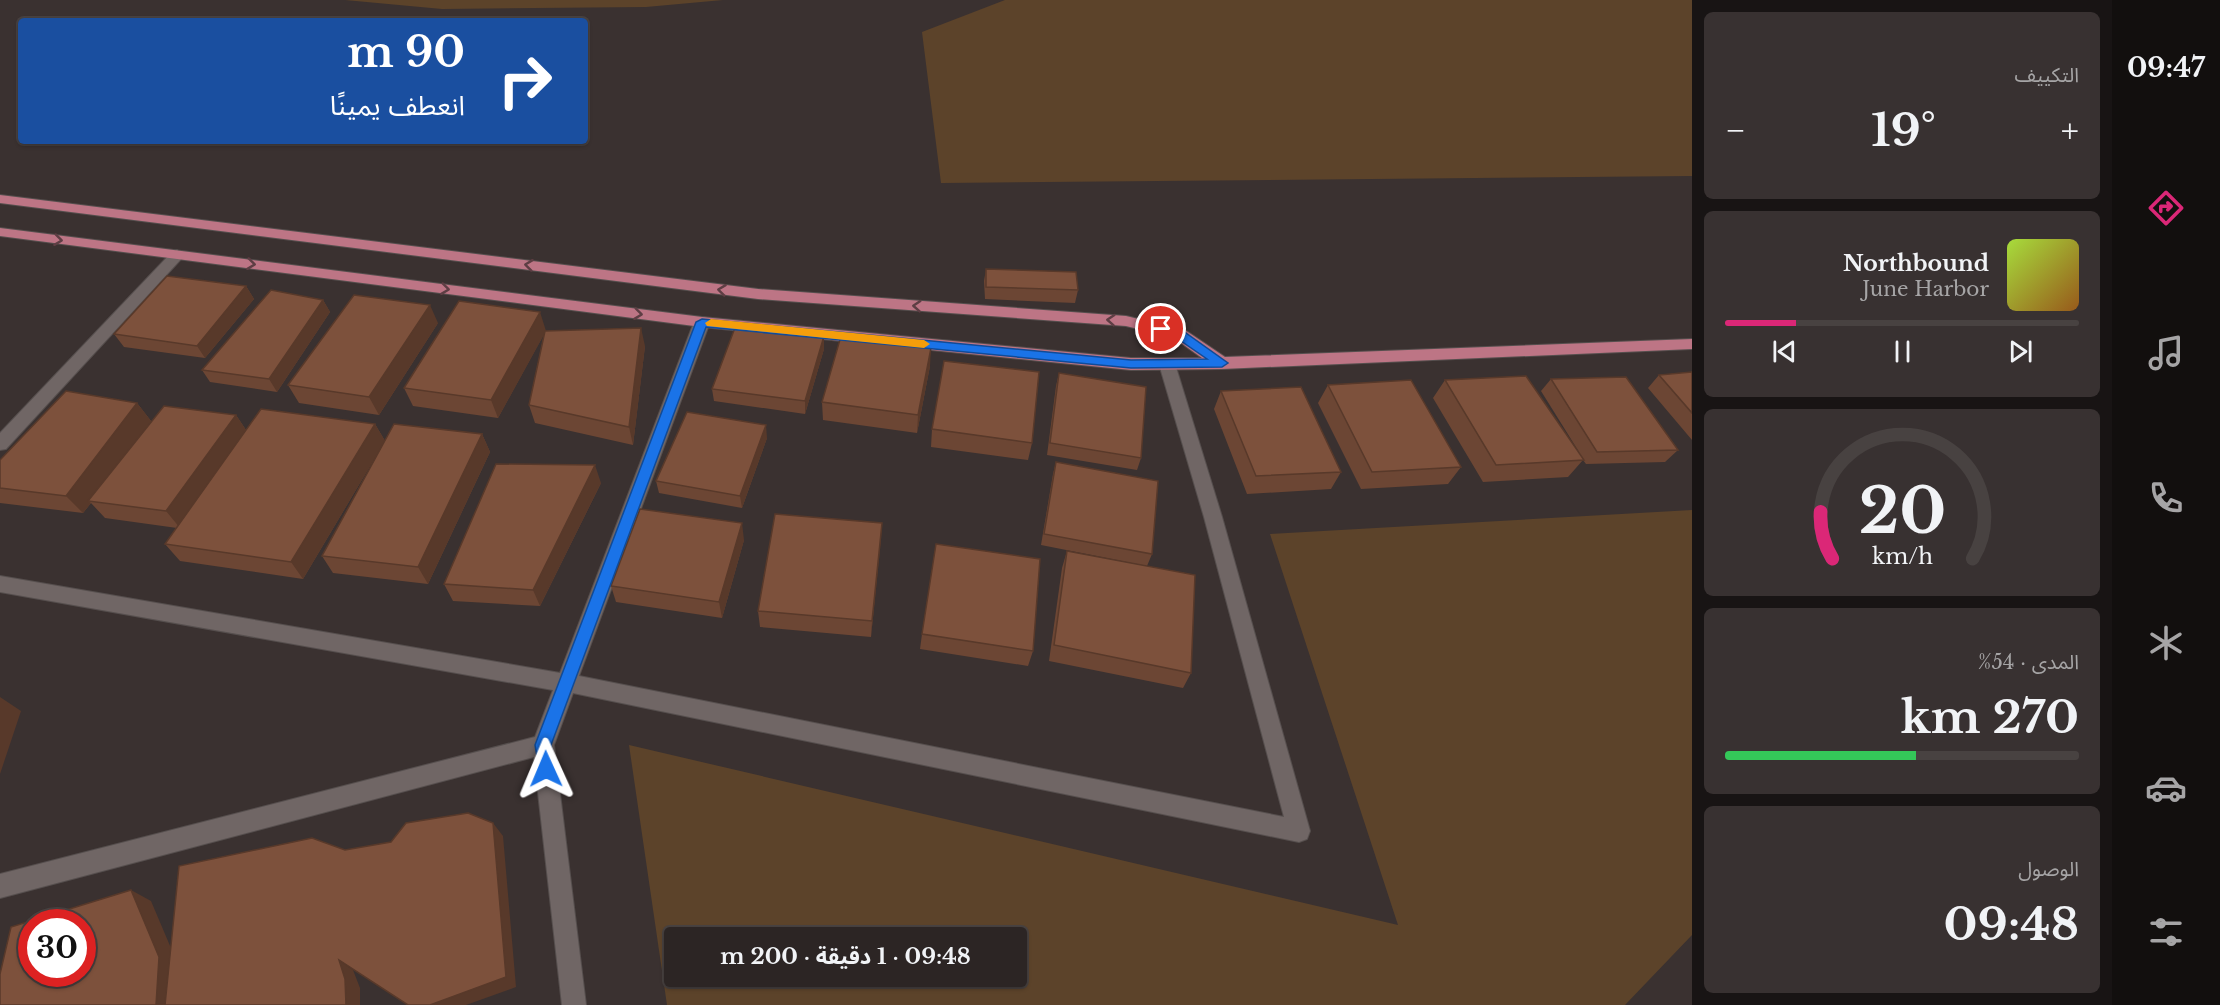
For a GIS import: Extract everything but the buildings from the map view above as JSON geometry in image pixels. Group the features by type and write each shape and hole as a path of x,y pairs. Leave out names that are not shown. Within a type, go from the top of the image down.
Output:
{"main road":[{"path":"0,199 758,294 1126,321 1179,333 1222,363"},
{"path":"0,232 702,322 1131,364 1222,363 1692,344"}],"street":[{"path":"0,444 177,255"},
{"path":"574,1005 543,745 702,322"},
{"path":"0,584 567,682 1299,831 1213,517 1167,364"},
{"path":"0,886 543,745"}],"shaded area":[{"path":"345,0 723,0 646,7 442,9"},
{"path":"1005,0 1692,0 1692,176 941,183 922,32"},
{"path":"1692,510 1692,935 1625,1005 667,1005 664,987 1027,987 1027,927 664,927 664,984 629,745 1398,925 1270,534"}],"slow traffic":[{"path":"711,323 924,344"}],"route":[{"path":"546,769 543,745 702,322 1131,364 1222,363 1179,333 1161,329"}]}
